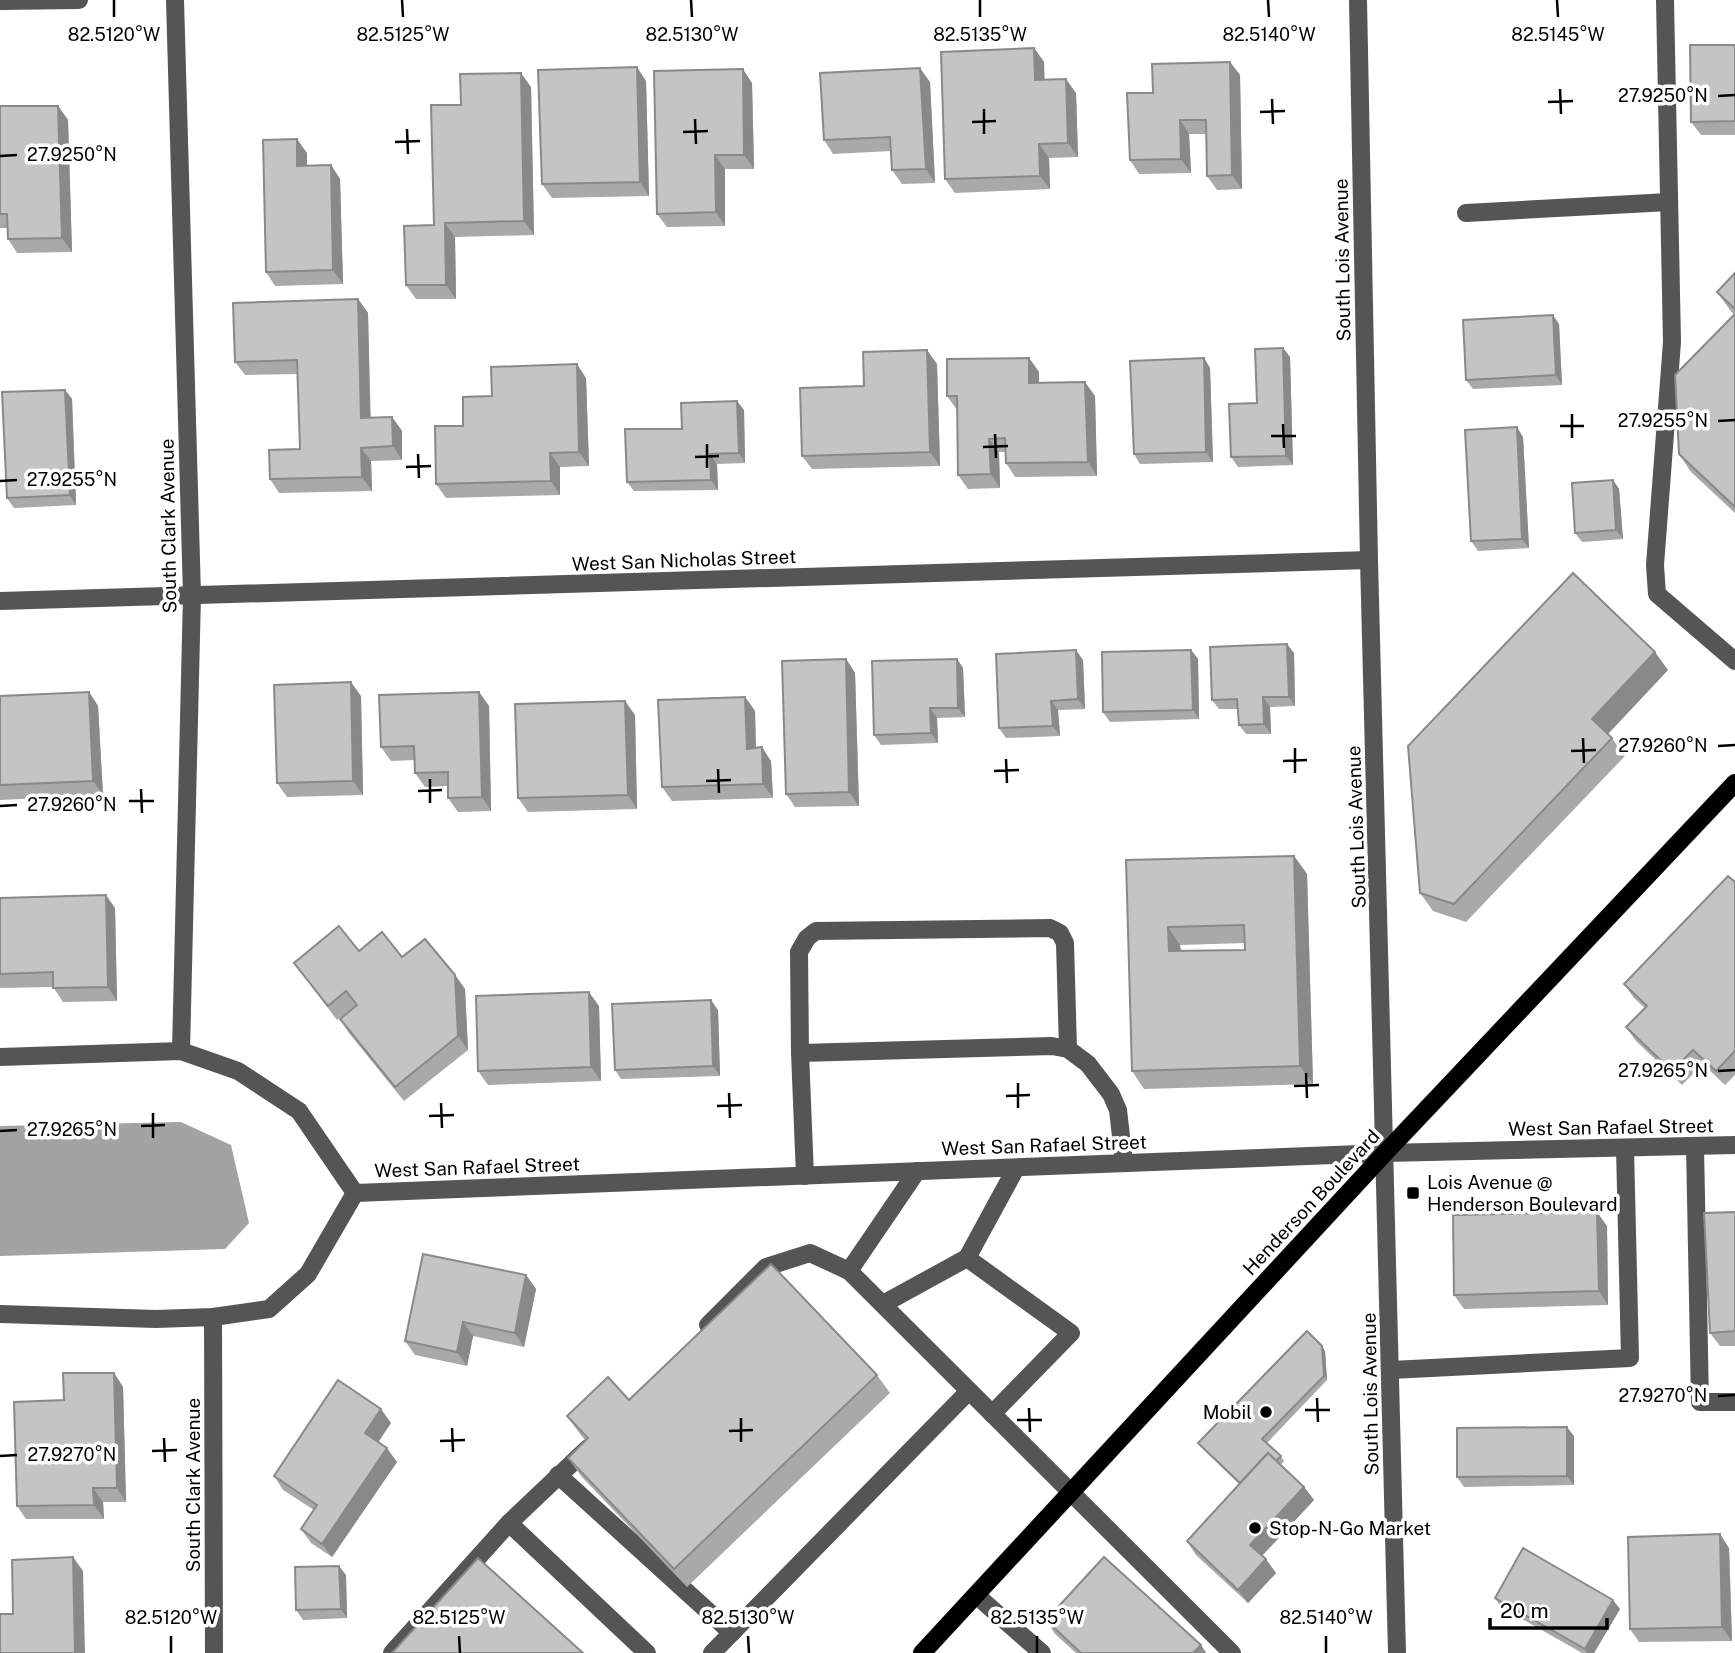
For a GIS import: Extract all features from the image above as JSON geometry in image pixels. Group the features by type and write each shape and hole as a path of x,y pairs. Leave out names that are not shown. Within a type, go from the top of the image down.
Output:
{"main road":[{"name":"Henderson Boulevard","path":"922,1653 1385,1153 1735,783"}],"street":[{"path":"0,1 79,0"},
{"name":"South Clark Avenue","path":"175,0 192,595 181,1051"},
{"name":"South Lois Avenue","path":"1358,0 1369,561 1391,1370 1395,1652"},
{"path":"1665,0 1672,342 1655,565 1657,594 1735,661"},
{"path":"1466,213 1669,202"},
{"name":"West San Nicholas Street","path":"0,601 1369,561"},
{"path":"805,1176 799,952 807,938 816,932 1050,928 1060,933 1065,943 1068,1049"},
{"path":"800,1053 1052,1046 1068,1049 1088,1064 1111,1094 1118,1110 1124,1163"},
{"name":"West San Rafael Street","path":"0,1058 181,1051 238,1071 299,1111 355,1193"},
{"name":"West San Rafael Street","path":"355,1193 1385,1153 1735,1145"},
{"path":"1695,1146 1700,1402 1735,1402"},
{"path":"1391,1370 1630,1358 1625,1148"},
{"path":"883,1304 967,1258 1016,1168"},
{"path":"849,1271 917,1171"},
{"name":"West San Rafael Street","path":"0,1314 156,1319 213,1317 269,1309 308,1274 355,1193"},
{"path":"698,1336 766,1267 810,1254 849,1271 1232,1653"},
{"path":"967,1258 1071,1333 992,1414"},
{"name":"South Clark Avenue","path":"213,1317 214,1653"},
{"path":"712,1653 969,1391"},
{"path":"392,1653 509,1523 590,1445"},
{"path":"558,1475 732,1633"},
{"path":"509,1523 647,1653"},
{"path":"976,1595 1042,1653"}],"shaded area":[{"path":"181,1122 231,1145 249,1223 225,1249 0,1256 0,1126"}],"building":[{"path":"1690,45 1735,45 1735,121 1691,122"},
{"path":"1034,48 1035,80 1066,79 1068,143 1039,144 1040,176 945,179 941,52"},
{"path":"1230,62 1232,175 1207,176 1206,120 1180,120 1181,159 1130,160 1127,93 1153,93 1152,64"},
{"path":"637,67 640,182 542,184 538,70"},
{"path":"920,68 926,169 892,170 890,137 824,140 820,73"},
{"path":"743,69 744,155 715,155 716,212 657,214 654,71"},
{"path":"521,73 524,221 445,223 446,285 406,285 404,226 434,225 431,105 461,105 460,74"},
{"path":"0,106 58,106 62,238 8,239 7,214 0,214"},
{"path":"297,139 297,166 331,165 333,270 266,272 263,140"},
{"path":"1735,273 1735,309 1717,292"},
{"path":"358,299 361,418 392,417 393,446 361,448 362,477 270,479 269,450 300,449 297,360 235,362 233,303"},
{"path":"1735,314 1735,507 1679,454 1675,375"},
{"path":"1553,315 1556,375 1466,380 1463,320"},
{"path":"1283,348 1286,456 1231,457 1229,404 1257,403 1255,349"},
{"path":"927,350 930,452 802,456 800,388 864,386 863,352"},
{"path":"1029,358 1029,383 1085,382 1088,462 1006,463 1005,438 989,439 991,474 958,475 957,396 947,396 947,359"},
{"path":"1204,358 1206,452 1134,454 1130,361"},
{"path":"577,364 579,452 550,453 551,481 436,484 435,426 463,426 463,397 492,396 491,367"},
{"path":"65,390 70,495 7,498 2,392"},
{"path":"737,401 739,453 710,454 711,480 627,482 625,429 682,429 681,403"},
{"path":"1517,427 1522,539 1471,541 1465,430"},
{"path":"1613,480 1616,530 1575,533 1572,483"},
{"path":"1573,573 1655,652 1592,719 1612,738 1454,904 1420,893 1408,746"},
{"path":"1287,644 1289,697 1263,697 1264,724 1239,725 1237,699 1212,700 1210,647"},
{"path":"1076,650 1078,699 1051,701 1053,726 999,728 996,654"},
{"path":"1191,650 1193,710 1103,712 1102,652"},
{"path":"846,659 849,792 786,794 782,661"},
{"path":"957,659 958,708 930,708 931,733 874,735 872,661"},
{"path":"351,682 353,781 277,783 274,685"},
{"path":"89,692 93,781 0,785 0,696"},
{"path":"479,692 482,797 448,798 448,772 415,773 414,746 381,747 379,695"},
{"path":"745,697 747,749 762,747 763,784 662,787 658,700"},
{"path":"625,701 628,795 518,798 515,704"},
{"path":"1294,856 1300,1066 1132,1071 1126,860","holes":["1244,925 1245,950 1169,951 1168,927"]},
{"path":"1728,876 1735,882 1735,1051 1716,1071 1693,1050 1672,1071 1626,1027 1647,1006 1624,984"},
{"path":"106,895 108,987 53,988 53,972 0,974 0,898"},
{"path":"339,926 359,951 382,932 402,957 425,939 455,975 458,1036 395,1087 340,1019 357,1005 346,991 328,1006 294,963"},
{"path":"589,992 591,1067 478,1071 476,996"},
{"path":"711,1000 713,1066 615,1070 612,1004"},
{"path":"1597,1212 1599,1291 1454,1295 1453,1215"},
{"path":"1735,1212 1735,1331 1710,1333 1704,1213"},
{"path":"423,1254 526,1275 515,1333 463,1322 457,1352 405,1341"},
{"path":"771,1264 877,1375 674,1569 568,1458 588,1438 567,1416 608,1377 629,1400"},
{"name":"Mobil","path":"1307,1331 1322,1346 1324,1376 1262,1439 1281,1456 1276,1461 1268,1453 1240,1483 1198,1443"},
{"path":"63,1373 114,1373 117,1488 93,1488 94,1505 17,1506 14,1402 64,1400"},
{"path":"338,1380 381,1409 365,1433 387,1448 322,1544 301,1529 317,1505 274,1476"},
{"path":"1567,1427 1567,1476 1457,1477 1457,1428"},
{"name":"Stop-N-Go Market","path":"1268,1453 1304,1487 1250,1545 1266,1559 1238,1590 1187,1541"},
{"path":"1720,1534 1722,1627 1630,1629 1628,1537"},
{"path":"1523,1548 1613,1600 1585,1649 1495,1598"},
{"path":"73,1557 75,1653 0,1653 0,1614 13,1614 12,1560"},
{"path":"1104,1557 1201,1645 1193,1653 1081,1653 1046,1620"},
{"path":"478,1558 583,1653 392,1653"},
{"path":"339,1566 341,1609 296,1610 295,1567"}],"place":[{"name":"Lois Avenue @ Henderson Boulevard","path":"1413,1193"},
{"name":"Mobil","path":"1266,1412"},
{"name":"Stop-N-Go Market","path":"1255,1528"}]}
